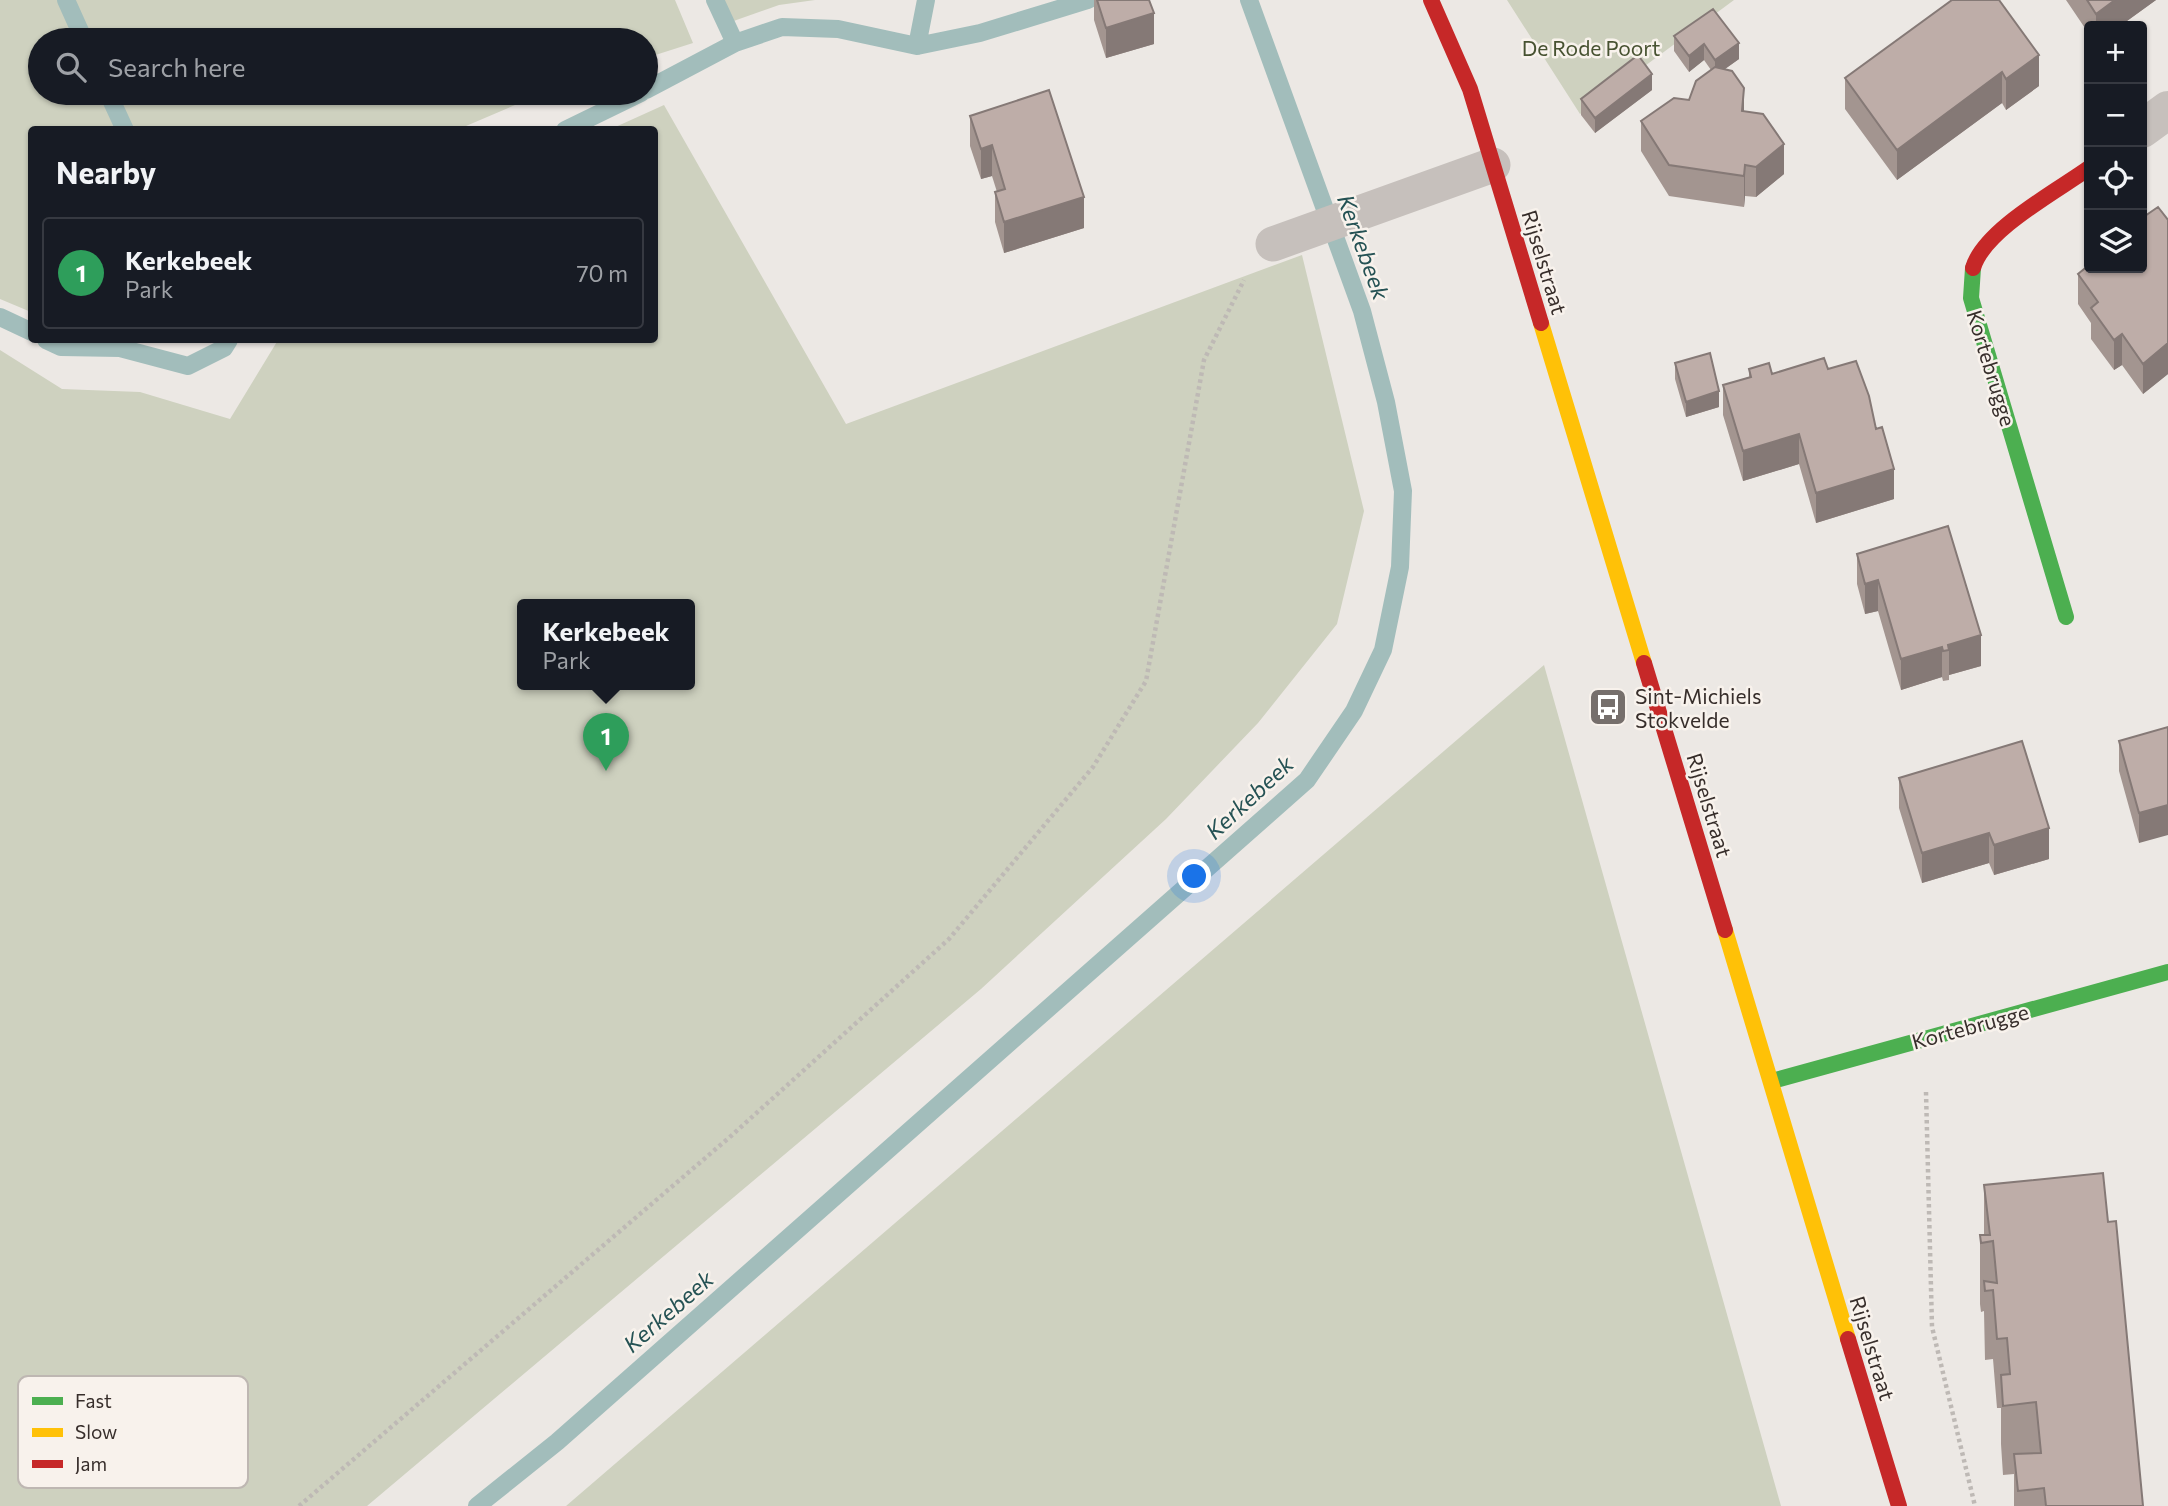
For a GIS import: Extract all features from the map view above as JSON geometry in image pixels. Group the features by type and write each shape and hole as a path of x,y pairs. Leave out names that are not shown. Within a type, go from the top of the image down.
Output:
{"street":[{"name":"Rijselstraat","path":"1431,0 1470,89 1899,1506"},
{"path":"2147,126 2168,110"},
{"name":"Kortebrugge","path":"2066,617 1971,298 1970,276 1978,255 1995,238 2084,172"},
{"name":"Kortebrugge","path":"1772,1081 2168,972"}],"lane":[{"path":"1273,244 1493,165"}],"path":[{"path":"299,1506 731,1136 949,939 1093,767 1146,681 1204,360 1240,284 1273,244"},
{"path":"1924,1038 1932,1328 1975,1506"}],"green space":[{"path":"0,0 675,0 693,43 658,54 658,28 28,28 28,105 515,105 466,126 28,126 28,311 0,299"},
{"path":"717,0 815,0 779,5 728,23"},
{"name":"De Rode Poort","path":"1507,0 1734,0 1580,114"},
{"name":"Kerkebeek","path":"664,105 846,424 1302,255 1364,511 1337,624 1258,723 1166,819 981,989 367,1506 0,1506 0,350 62,389 140,392 230,419 276,343 658,343 658,126 618,126"},
{"path":"1544,665 1781,1506 566,1506"}],"building":[{"path":"1097,0 1149,0 1154,13 1106,28"},
{"path":"1952,0 1999,0 2039,55 2006,79 2002,72 1897,150 1845,78"},
{"path":"2087,0 2115,0 2096,14"},
{"path":"1713,9 1739,43 1715,60 1704,44 1689,56 1674,36"},
{"path":"1638,55 1652,74 1595,118 1581,99"},
{"path":"1715,67 1732,71 1744,88 1742,111 1763,114 1784,144 1756,167 1745,165 1744,176 1669,165 1641,121 1674,98 1689,100 1696,81"},
{"path":"1049,90 1084,197 1004,222 995,192 1005,189 992,145 981,149 970,116"},
{"path":"2158,207 2168,220 2168,343 2143,364 2122,334 2114,340 2091,308 2098,302 2078,274 2084,269 2084,273 2147,273 2147,215"},
{"path":"1710,353 1719,391 1686,402 1675,363"},
{"path":"1824,358 1828,369 1856,361 1869,396 1876,429 1882,427 1894,469 1816,493 1799,434 1743,451 1723,385 1751,377 1749,369 1769,363 1772,374"},
{"path":"1948,526 1981,635 1948,645 1949,650 1943,651 1942,647 1901,659 1878,580 1865,584 1857,554"},
{"path":"2168,727 2168,805 2139,813 2119,741"},
{"path":"2022,741 2049,828 1994,845 1989,833 1922,853 1899,778"},
{"path":"2103,1173 2108,1222 2116,1221 2143,1506 2046,1506 2044,1488 2018,1491 2014,1454 2041,1453 2036,1402 2003,1406 2001,1375 2010,1374 2007,1338 1997,1339 1993,1290 1985,1291 1984,1281 1997,1283 1993,1241 1981,1243 1980,1235 1990,1235 1984,1185"}],"waterway":[{"path":"66,0 79,28"},
{"path":"715,0 735,43"},
{"path":"917,46 926,0"},
{"path":"658,84 735,43 782,27 838,29 917,46 980,33 1088,0"},
{"name":"Kerkebeek","path":"477,1506 557,1442 1307,780 1354,711 1383,650 1400,567 1403,491 1386,402 1362,311 1249,0"},
{"path":"114,105 123,126"},
{"path":"573,126 616,105"},
{"path":"0,317 28,330"},
{"path":"52,343 61,347 120,348 188,366 224,348 227,343"}],"traffic: fast":[{"path":"1973,268 1971,298 2066,617"},
{"path":"1772,1081 2168,972"}],"traffic: slow":[{"path":"1541,323 1644,663"},
{"path":"1725,930 1848,1339"}],"traffic: jam":[{"path":"1431,0 1470,89 1541,323"},
{"path":"1973,268 1980,254 2006,226 2084,171"},
{"path":"1644,663 1725,930"},
{"path":"1848,1339 1899,1506"}],"place":[{"name":"Sint-Michiels Stokvelde","path":"1608,707"},
{"name":"Kerkebeek","path":"606,771"}]}
